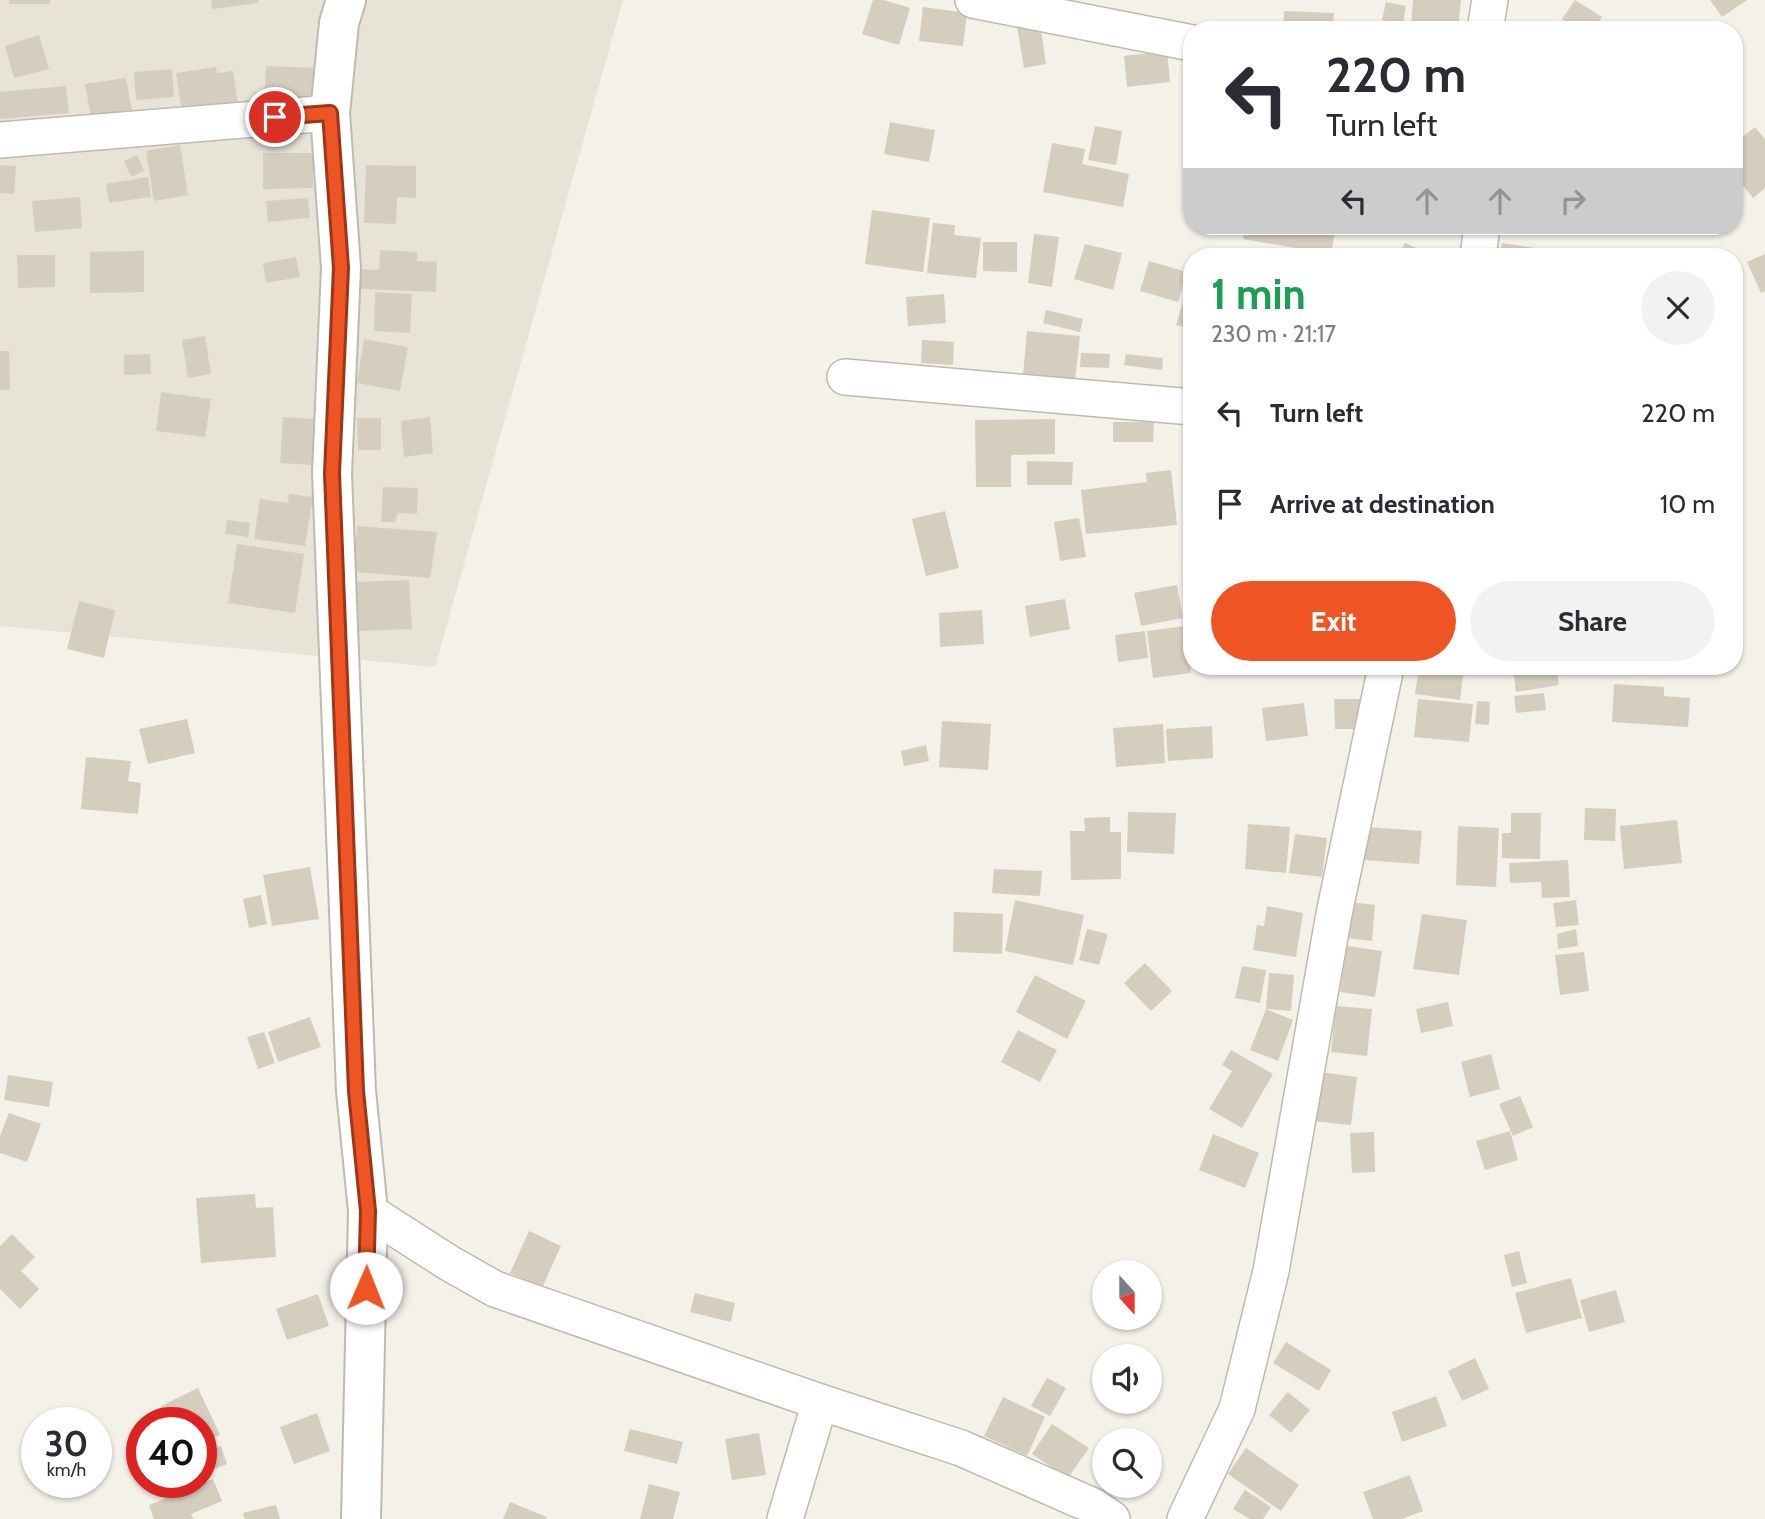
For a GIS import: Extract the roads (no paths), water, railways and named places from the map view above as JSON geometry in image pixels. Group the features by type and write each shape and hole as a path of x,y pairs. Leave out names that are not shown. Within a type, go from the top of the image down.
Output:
{"street":[{"path":"345,0 339,23 330,113 341,268 333,487 356,1091 368,1211 361,1519"},
{"path":"973,0 1183,41"},
{"path":"1486,21 1490,0"},
{"path":"0,140 330,113"},
{"path":"845,377 1183,406"},
{"path":"1185,1519 1237,1409 1272,1271 1335,915 1384,675"},
{"path":"368,1211 495,1289 961,1448 1093,1506 1112,1519"},
{"path":"785,1519 820,1402"}]}
